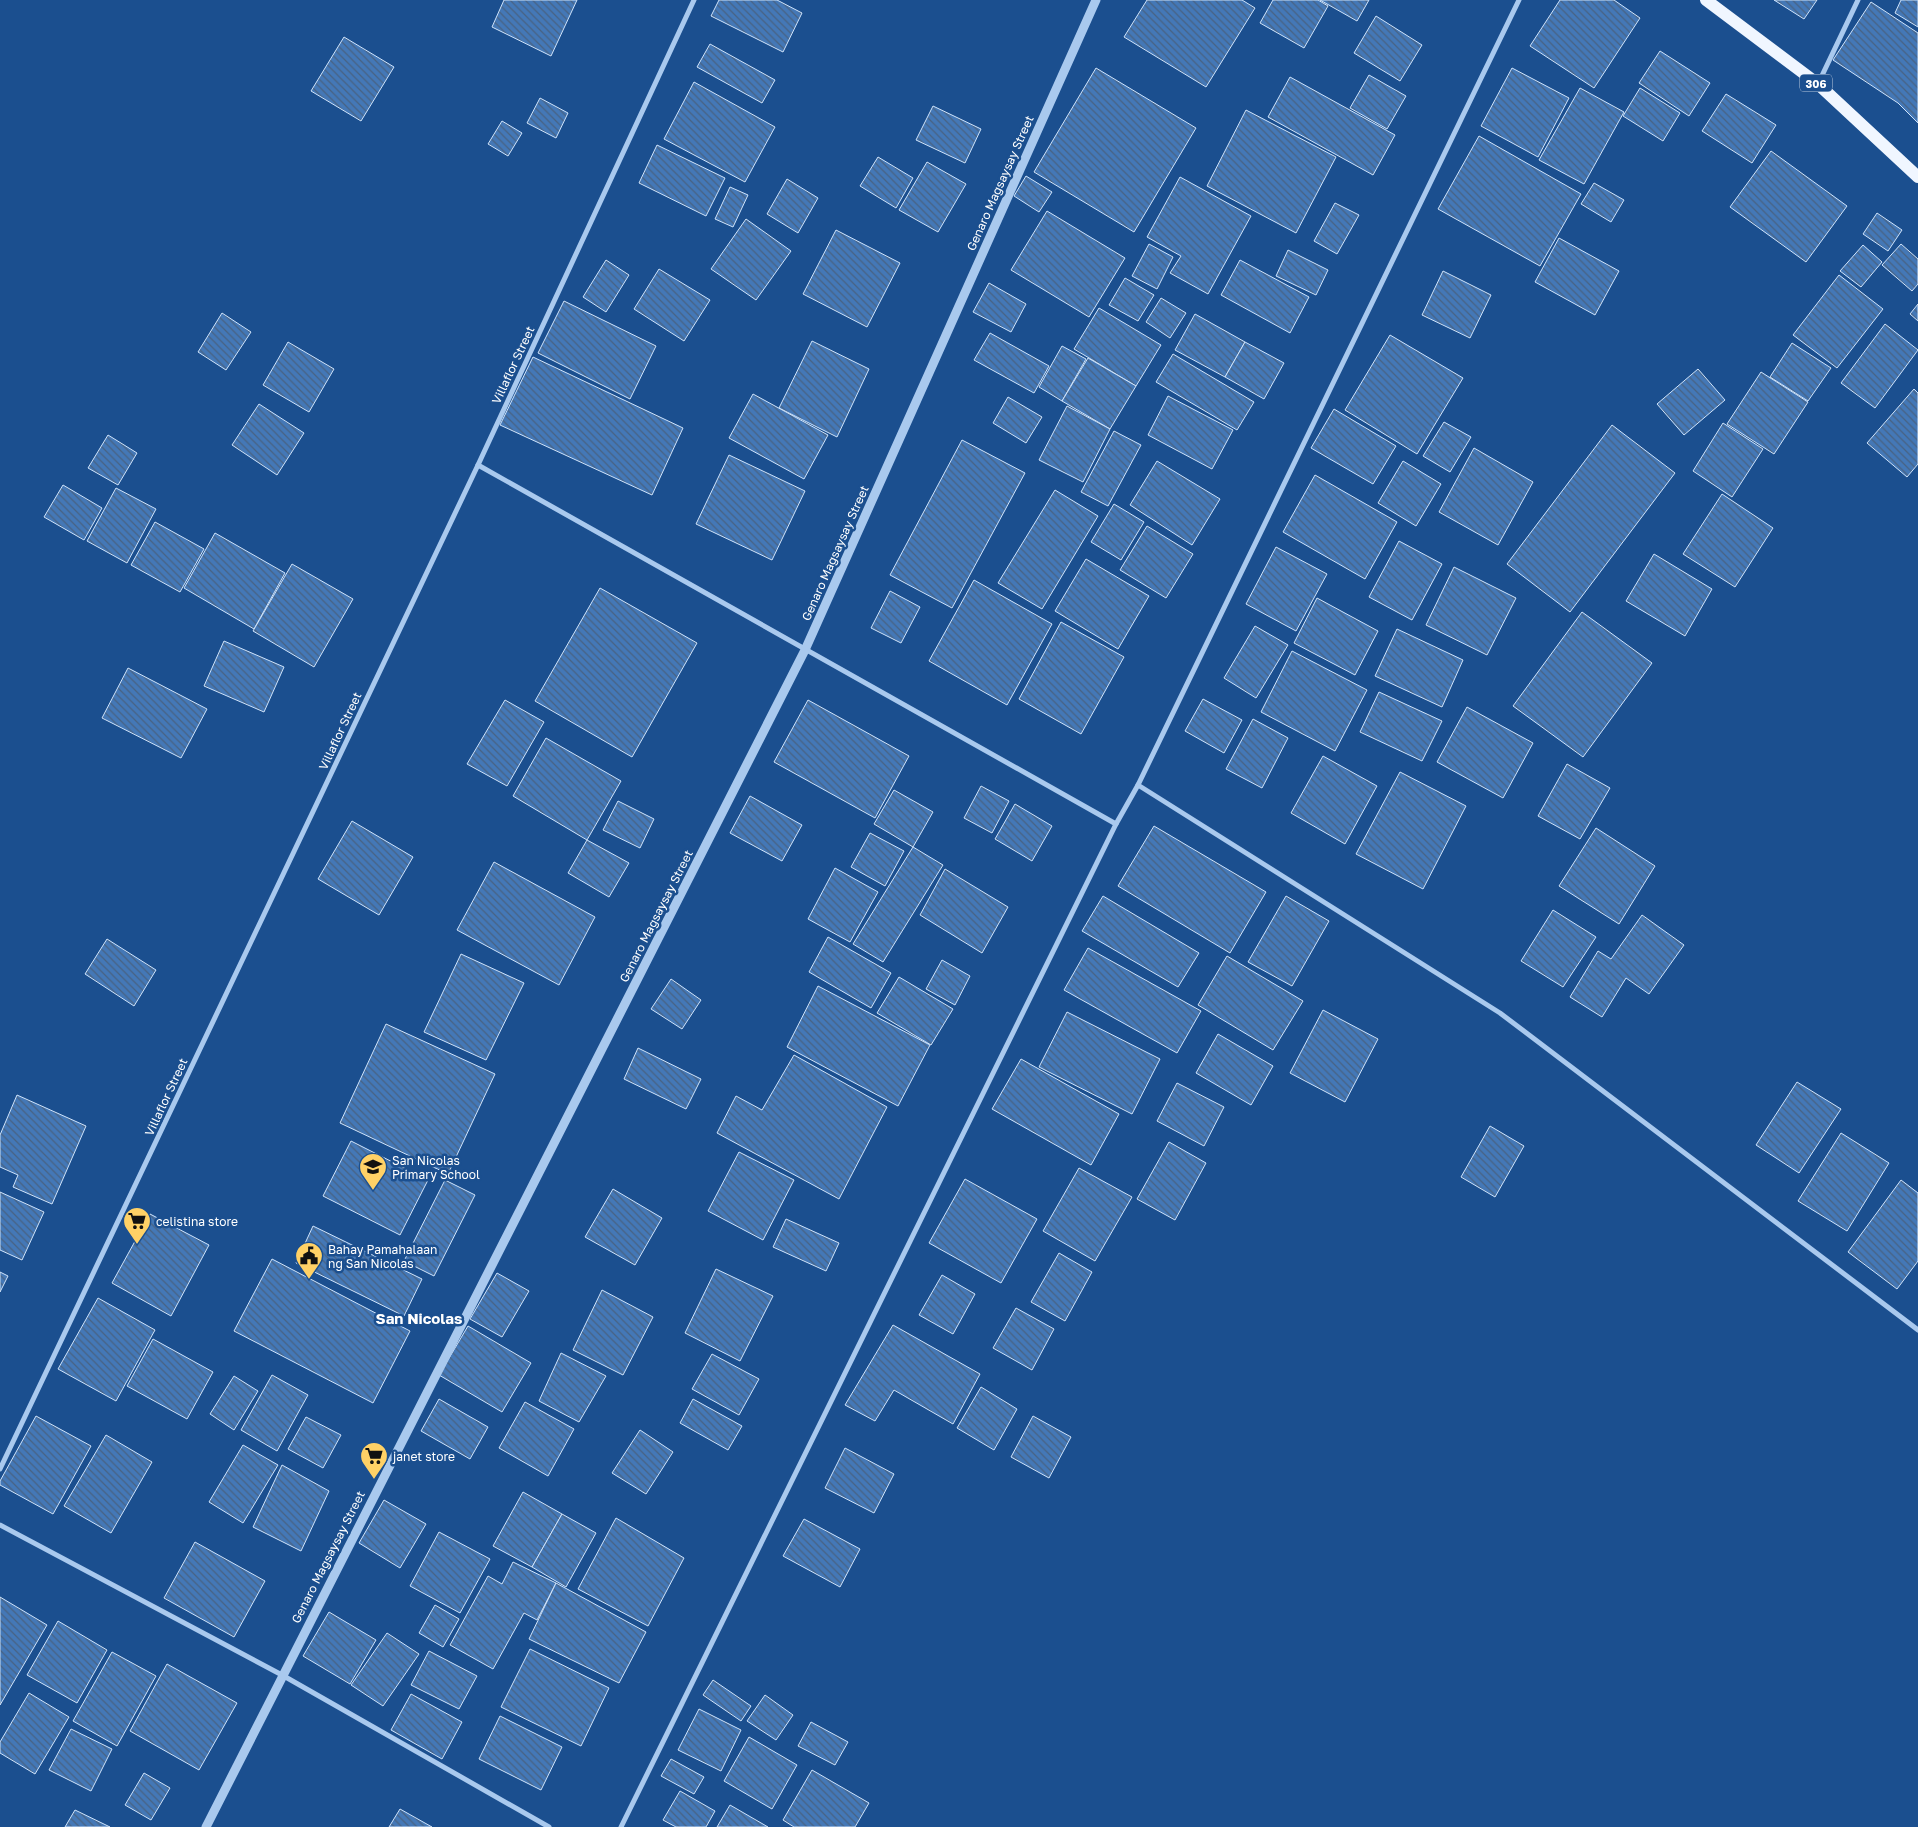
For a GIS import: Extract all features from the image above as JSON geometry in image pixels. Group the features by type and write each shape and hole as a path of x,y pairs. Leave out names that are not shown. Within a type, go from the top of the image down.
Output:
{"main road":[{"name":"306","path":"1706,0 1818,84 1918,178"}],"street":[{"name":"Villaflor Street","path":"0,1469 478,465 694,0"},
{"name":"Genaro Magsaysay Street","path":"206,1827 805,650 1096,0"},
{"path":"621,1827 1116,824 1138,785 1519,0"},
{"path":"1818,84 1858,0"},
{"path":"478,465 1116,824"},
{"path":"1138,785 1500,1013 1918,1330"},
{"path":"0,1525 282,1675 549,1827"}],"building":[{"path":"504,0 577,0 551,56 492,27"},
{"path":"719,0 777,0 802,13 783,52 711,16"},
{"path":"1147,0 1242,0 1255,8 1206,87 1124,37"},
{"path":"1273,0 1318,0 1328,6 1304,48 1260,23"},
{"path":"1320,0 1369,0 1357,21"},
{"path":"1560,0 1614,0 1640,18 1594,88 1530,46"},
{"path":"1774,0 1817,0 1804,19"},
{"path":"1901,0 1918,0 1918,27 1895,13"},
{"path":"1871,2 1918,33 1918,123 1898,103 1833,60"},
{"path":"1376,16 1422,45 1400,81 1354,53"},
{"path":"344,37 394,67 361,121 311,91"},
{"path":"710,44 775,80 762,103 697,67"},
{"path":"1660,51 1710,83 1689,116 1639,83"},
{"path":"1096,68 1196,128 1134,232 1034,172"},
{"path":"1512,68 1569,98 1538,157 1481,126"},
{"path":"1369,75 1406,96 1387,129 1350,108"},
{"path":"1290,77 1395,135 1373,175 1268,117"},
{"path":"694,82 775,127 745,182 664,139"},
{"path":"1580,88 1624,112 1584,184 1539,160"},
{"path":"1640,88 1680,113 1663,141 1623,116"},
{"path":"1726,94 1776,125 1752,163 1702,131"},
{"path":"540,98 568,113 556,138 527,123"},
{"path":"933,106 981,129 965,163 916,140"},
{"path":"1246,110 1336,157 1296,233 1207,186"},
{"path":"502,121 522,133 508,156 488,144"},
{"path":"1479,136 1581,194 1540,266 1438,209"},
{"path":"657,145 725,178 706,216 639,183"},
{"path":"1771,151 1847,206 1806,262 1730,207"},
{"path":"878,157 913,178 896,208 860,186"},
{"path":"927,162 966,184 938,232 899,210"},
{"path":"1026,176 1052,192 1039,212 1014,196"},
{"path":"1180,177 1251,216 1208,294 1170,273 1181,256 1147,237"},
{"path":"787,179 818,198 798,233 767,214"},
{"path":"1594,183 1624,200 1611,222 1581,204"},
{"path":"730,187 748,195 733,227 715,219"},
{"path":"1335,203 1359,215 1337,254 1314,241"},
{"path":"1047,211 1125,258 1089,317 1011,270"},
{"path":"1877,213 1902,230 1888,251 1863,234"},
{"path":"746,219 791,251 756,300 711,269"},
{"path":"836,230 900,263 867,327 803,294"},
{"path":"1559,238 1619,271 1595,315 1535,282"},
{"path":"1149,244 1173,257 1157,289 1132,276"},
{"path":"1901,244 1918,259 1918,284 1912,291 1882,265"},
{"path":"1863,245 1882,262 1861,287 1840,271"},
{"path":"1288,250 1328,270 1316,295 1276,276"},
{"path":"606,260 629,275 606,312 583,297"},
{"path":"1240,260 1309,297 1290,333 1221,295"},
{"path":"659,269 710,300 684,341 634,309"},
{"path":"1443,271 1491,295 1470,338 1422,315"},
{"path":"1839,275 1883,309 1837,368 1793,335"},
{"path":"1125,278 1154,295 1138,321 1109,305"},
{"path":"989,283 1026,304 1011,332 973,312"},
{"path":"1161,298 1186,313 1170,338 1146,322"},
{"path":"564,301 656,346 630,399 538,353"},
{"path":"1918,304 1918,321 1910,314"},
{"path":"1099,308 1161,345 1136,386 1074,349"},
{"path":"222,313 251,332 226,370 198,352"},
{"path":"1195,314 1245,342 1225,377 1175,350"},
{"path":"1885,324 1918,350 1875,408 1841,383"},
{"path":"990,333 1049,366 1034,393 974,360"},
{"path":"1390,335 1463,378 1417,454 1345,410"},
{"path":"812,341 869,369 837,437 779,408"},
{"path":"288,342 334,369 309,412 263,385"},
{"path":"1245,342 1284,363 1264,399 1225,377"},
{"path":"1792,343 1831,368 1808,401 1770,377"},
{"path":"1062,346 1086,359 1062,401 1039,387"},
{"path":"1173,354 1254,402 1237,430 1156,382"},
{"path":"533,357 683,428 652,495 500,425"},
{"path":"1088,358 1136,386 1110,429 1062,401"},
{"path":"1698,369 1725,400 1684,435 1657,404"},
{"path":"1761,372 1808,402 1774,454 1727,424"},
{"path":"1914,389 1918,393 1918,464 1907,477 1867,443"},
{"path":"753,394 828,435 804,479 729,438"},
{"path":"1168,396 1233,430 1212,469 1148,435"},
{"path":"1008,397 1042,417 1026,443 993,423"},
{"path":"259,404 304,433 277,475 232,445"},
{"path":"1067,406 1110,429 1083,482 1039,460"},
{"path":"1334,409 1396,446 1373,484 1311,448"},
{"path":"1444,422 1471,437 1450,472 1423,456"},
{"path":"1723,423 1763,449 1732,497 1693,471"},
{"path":"1612,425 1675,473 1570,612 1507,564"},
{"path":"1114,431 1141,445 1108,506 1081,492"},
{"path":"108,435 137,453 118,485 88,468"},
{"path":"962,440 1025,473 952,608 890,575"},
{"path":"1474,448 1533,482 1498,545 1439,512"},
{"path":"729,455 805,491 772,560 696,524"},
{"path":"1157,461 1220,499 1192,545 1130,505"},
{"path":"1403,461 1441,484 1416,526 1378,503"},
{"path":"1315,475 1397,522 1365,579 1283,532"},
{"path":"63,485 102,508 84,540 44,517"},
{"path":"116,488 156,509 127,563 87,541"},
{"path":"1055,490 1098,516 1042,609 998,583"},
{"path":"1722,494 1773,528 1735,587 1683,554"},
{"path":"1114,504 1144,522 1121,560 1091,542"},
{"path":"155,522 204,549 180,592 131,565"},
{"path":"1147,526 1193,554 1166,598 1120,570"},
{"path":"215,533 285,573 254,629 184,588"},
{"path":"1399,541 1442,564 1412,620 1369,597"},
{"path":"1276,547 1327,574 1296,631 1246,604"},
{"path":"1654,554 1712,589 1685,636 1626,601"},
{"path":"1086,559 1149,596 1118,649 1055,611"},
{"path":"292,564 353,599 314,667 253,631"},
{"path":"1454,567 1516,598 1487,655 1426,625"},
{"path":"974,580 1052,624 1007,705 929,661"},
{"path":"600,588 697,643 632,757 535,701"},
{"path":"890,591 920,607 901,643 871,628"},
{"path":"1317,598 1378,631 1355,675 1294,643"},
{"path":"1582,612 1652,663 1583,757 1513,706"},
{"path":"1061,622 1124,657 1081,734 1019,699"},
{"path":"1255,626 1288,645 1256,698 1224,678"},
{"path":"1397,629 1463,660 1442,707 1375,676"},
{"path":"224,641 284,667 264,712 204,686"},
{"path":"1292,651 1367,690 1335,751 1261,712"},
{"path":"128,668 207,709 181,758 102,718"},
{"path":"1379,692 1442,721 1422,761 1360,732"},
{"path":"1203,699 1242,720 1224,753 1185,731"},
{"path":"505,700 544,722 507,786 467,764"},
{"path":"808,700 909,756 875,818 774,762"},
{"path":"1467,707 1533,743 1503,798 1437,762"},
{"path":"1253,719 1288,738 1262,788 1226,769"},
{"path":"546,738 621,781 587,840 513,796"},
{"path":"1323,756 1377,786 1345,844 1291,813"},
{"path":"1567,764 1610,788 1580,839 1538,816"},
{"path":"1400,772 1466,806 1423,889 1356,854"},
{"path":"981,786 1009,801 992,833 964,818"},
{"path":"894,790 933,812 913,847 874,824"},
{"path":"750,796 802,825 782,861 730,833"},
{"path":"618,801 654,819 640,848 603,830"},
{"path":"1015,804 1052,826 1032,861 995,839"},
{"path":"352,821 413,857 379,915 318,879"},
{"path":"1154,826 1266,892 1230,953 1118,886"},
{"path":"1596,828 1655,866 1619,924 1559,886"},
{"path":"870,833 904,851 885,886 851,867"},
{"path":"587,840 629,863 609,897 568,873"},
{"path":"913,847 943,865 883,962 853,944"},
{"path":"494,862 595,917 559,985 457,930"},
{"path":"835,868 878,892 850,942 808,919"},
{"path":"945,869 1008,907 982,953 920,915"},
{"path":"1103,896 1199,953 1178,987 1082,931"},
{"path":"1286,896 1329,921 1292,986 1248,962"},
{"path":"1553,910 1596,937 1563,987 1521,961"},
{"path":"1642,915 1684,945 1649,994 1626,978 1602,1017 1570,997 1598,951 1611,959"},
{"path":"828,937 891,973 871,1008 809,972"},
{"path":"107,939 156,970 134,1006 85,974"},
{"path":"1088,948 1201,1011 1177,1053 1064,990"},
{"path":"461,954 524,983 486,1060 424,1032"},
{"path":"1227,956 1303,1001 1273,1050 1198,1005"},
{"path":"942,960 970,976 955,1005 926,989"},
{"path":"899,977 953,1009 931,1045 877,1013"},
{"path":"671,979 701,1000 682,1029 651,1009"},
{"path":"818,986 930,1045 898,1106 787,1047"},
{"path":"1323,1010 1378,1039 1345,1102 1290,1073"},
{"path":"1067,1012 1160,1059 1132,1114 1039,1067"},
{"path":"386,1024 495,1074 448,1174 340,1123"},
{"path":"1218,1034 1273,1066 1251,1105 1196,1073"},
{"path":"638,1048 701,1079 686,1109 624,1079"},
{"path":"794,1055 887,1107 839,1199 717,1133 736,1096 762,1110"},
{"path":"1021,1059 1119,1114 1091,1165 992,1109"},
{"path":"1797,1082 1841,1109 1799,1173 1756,1145"},
{"path":"1177,1083 1224,1107 1204,1146 1157,1121"},
{"path":"17,1095 86,1126 52,1204 13,1187 18,1175 0,1167 0,1135"},
{"path":"1490,1126 1524,1146 1495,1197 1461,1177"},
{"path":"1841,1133 1889,1163 1847,1231 1798,1201"},
{"name":"San Nicolas Primary School","path":"351,1141 428,1180 400,1235 323,1196"},
{"path":"1169,1142 1206,1163 1175,1220 1137,1199"},
{"path":"739,1152 794,1180 763,1240 708,1211"},
{"path":"1079,1168 1132,1197 1095,1261 1043,1231"},
{"path":"965,1179 1037,1219 1001,1283 929,1243"},
{"path":"445,1180 475,1195 434,1276 404,1261"},
{"path":"1901,1180 1918,1193 1918,1261 1897,1289 1848,1252"},
{"path":"613,1189 662,1218 635,1265 585,1237"},
{"path":"0,1192 44,1212 22,1260 0,1250"},
{"path":"150,1214 209,1245 171,1316 112,1283"},
{"path":"786,1219 839,1243 826,1271 773,1247"},
{"path":"313,1226 422,1279 404,1316 296,1263"},
{"path":"1059,1253 1092,1272 1065,1321 1031,1302"},
{"path":"272,1259 410,1331 373,1403 234,1331"},
{"path":"716,1269 773,1296 740,1361 685,1333"},
{"path":"0,1272 8,1276 0,1292"},
{"path":"497,1273 529,1291 502,1337 470,1319"},
{"path":"942,1275 975,1294 953,1334 919,1315"},
{"path":"602,1290 653,1317 623,1375 573,1350"},
{"path":"98,1298 155,1330 116,1401 58,1369"},
{"path":"1016,1308 1054,1329 1032,1370 993,1348"},
{"path":"893,1325 980,1374 953,1424 894,1390 875,1421 845,1405"},
{"path":"468,1326 531,1363 502,1412 439,1375"},
{"path":"153,1339 213,1372 187,1419 127,1386"},
{"path":"561,1353 606,1376 579,1422 539,1401"},
{"path":"712,1354 759,1379 739,1415 692,1389"},
{"path":"272,1375 308,1395 277,1451 241,1430"},
{"path":"234,1376 258,1391 234,1430 210,1414"},
{"path":"981,1387 1017,1409 994,1450 957,1428"},
{"path":"439,1399 488,1427 470,1459 421,1431"},
{"path":"693,1399 742,1426 728,1450 680,1423"},
{"path":"525,1402 574,1429 548,1476 499,1448"},
{"path":"36,1416 91,1446 53,1514 0,1485 0,1481"},
{"path":"1033,1416 1071,1437 1049,1478 1011,1457"},
{"path":"306,1417 341,1435 323,1468 288,1449"},
{"path":"640,1430 673,1452 646,1494 612,1473"},
{"path":"106,1435 152,1462 111,1533 64,1506"},
{"path":"243,1445 278,1465 243,1523 209,1502"},
{"path":"845,1448 894,1474 874,1513 825,1488"},
{"path":"282,1465 329,1491 301,1551 253,1527"},
{"path":"523,1492 562,1514 532,1567 493,1546"},
{"path":"384,1500 426,1524 400,1568 359,1543"},
{"path":"562,1514 596,1533 566,1587 532,1567"},
{"path":"616,1518 684,1558 648,1626 578,1589"},
{"path":"804,1519 860,1549 840,1587 783,1556"},
{"path":"439,1532 490,1559 460,1613 410,1586"},
{"path":"195,1542 265,1581 234,1637 164,1598"},
{"path":"513,1562 556,1583 537,1620 524,1613 493,1669 450,1645 488,1576 502,1584"},
{"path":"556,1583 646,1632 619,1683 529,1639"},
{"path":"0,1597 47,1625 0,1705"},
{"path":"435,1605 459,1619 443,1647 419,1633"},
{"path":"329,1612 376,1640 350,1684 303,1656"},
{"path":"58,1621 107,1650 77,1703 27,1675"},
{"path":"387,1633 419,1654 383,1706 351,1685"},
{"path":"530,1649 609,1688 581,1746 501,1707"},
{"path":"429,1651 477,1676 459,1709 411,1685"},
{"path":"112,1652 156,1676 117,1746 73,1721"},
{"path":"167,1664 237,1703 199,1770 130,1731"},
{"path":"713,1680 751,1706 741,1721 703,1695"},
{"path":"29,1693 69,1717 35,1774 0,1753 0,1742"},
{"path":"411,1694 462,1722 442,1759 391,1730"},
{"path":"765,1695 793,1715 776,1740 747,1721"},
{"path":"699,1709 741,1730 721,1771 678,1750"},
{"path":"500,1716 562,1747 541,1790 479,1759"},
{"path":"811,1722 848,1742 835,1765 798,1746"},
{"path":"71,1729 112,1749 91,1791 49,1770"},
{"path":"749,1737 797,1765 772,1809 724,1781"},
{"path":"671,1759 704,1777 694,1794 661,1776"},
{"path":"812,1770 869,1803 855,1827 794,1827 783,1820"},
{"path":"144,1773 170,1788 151,1820 125,1805"},
{"path":"680,1791 715,1811 706,1827 676,1827 663,1820"},
{"path":"730,1805 768,1827 717,1827"},
{"path":"400,1809 432,1827 389,1827"},
{"path":"75,1810 110,1827 65,1827"}],"place":[{"name":"San Nicolas Primary School","path":"373,1191"},
{"name":"celistina store","path":"137,1245"},
{"name":"Bahay Pamahalaan ng San Nicolas","path":"309,1280"},
{"name":"janet store","path":"374,1480"}],"district":[{"name":"San Nicolas","path":"419,1318"}]}
